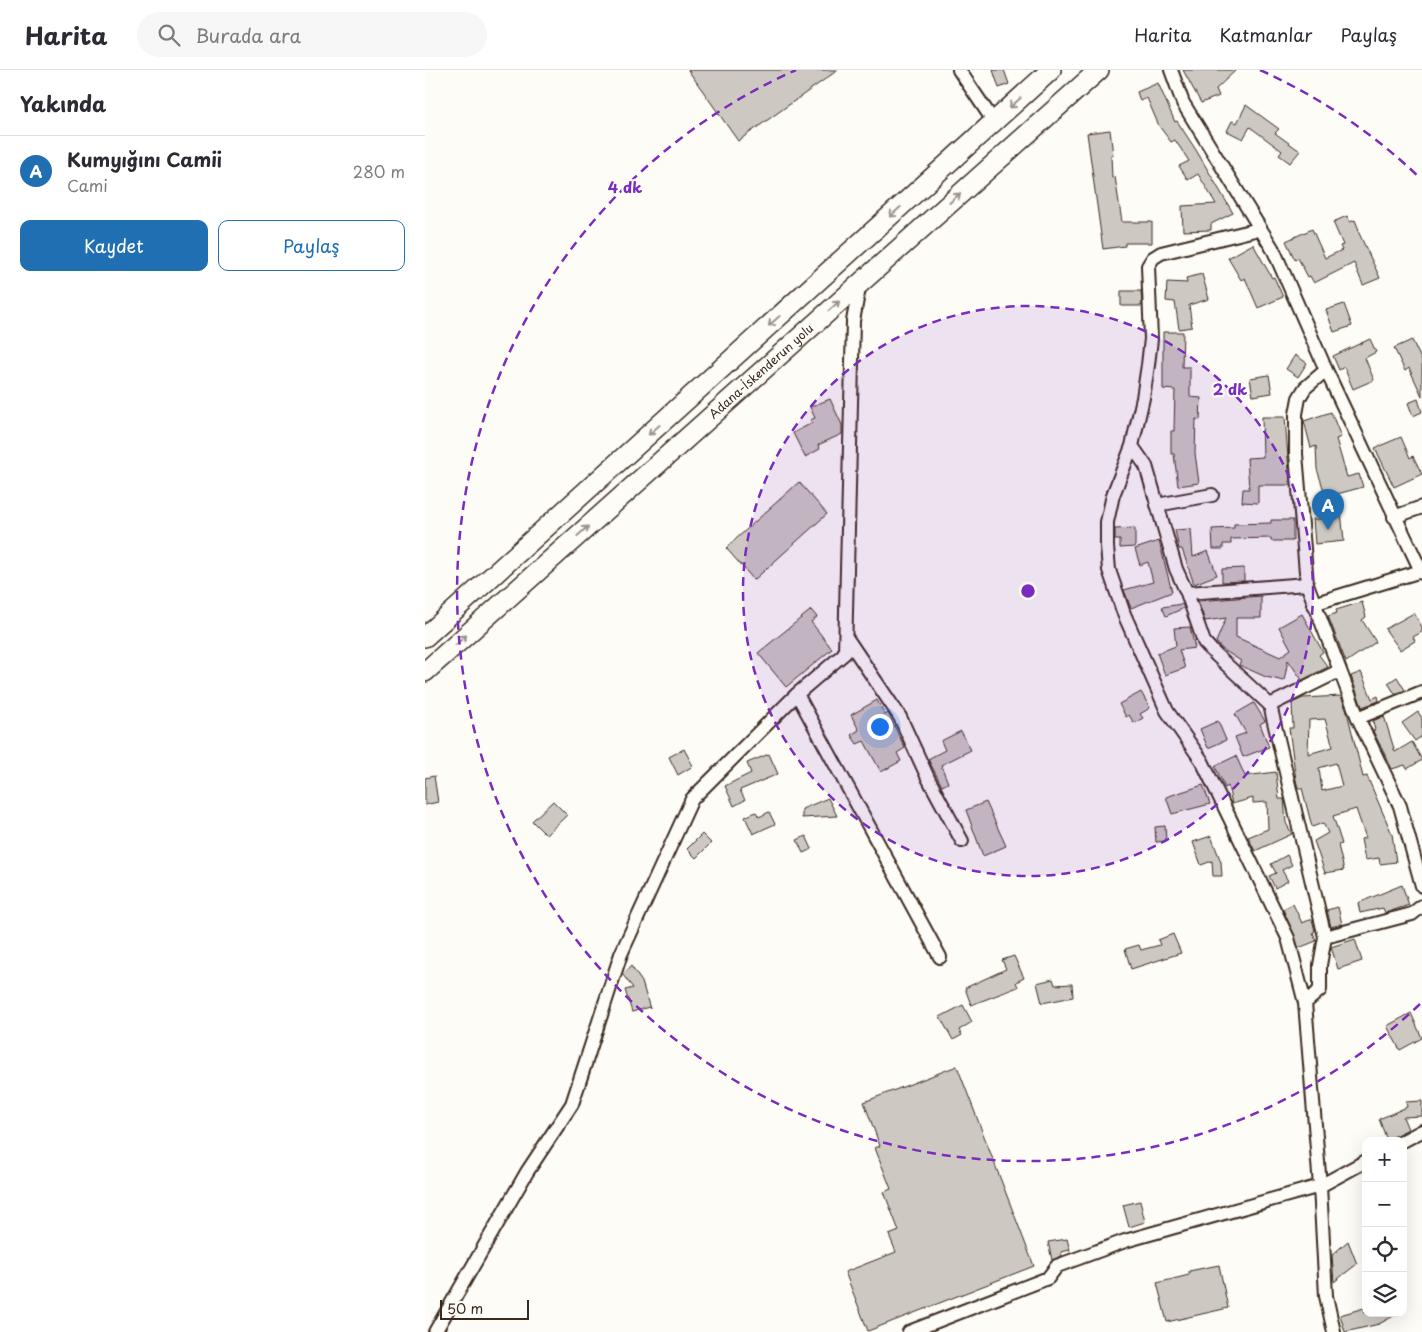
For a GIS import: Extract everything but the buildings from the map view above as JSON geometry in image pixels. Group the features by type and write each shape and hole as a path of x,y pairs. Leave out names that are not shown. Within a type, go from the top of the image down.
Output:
{"highway":[{"path":"425,637 1051,70"},
{"name":"Adana-İskenderun yolu","path":"425,672 1099,70"}],"street":[{"path":"959,70 993,122"},
{"path":"1171,70 1183,103 1259,230 1274,251 1326,370 1421,572 1313,604"},
{"path":"1259,230 1161,253 1153,258 1149,266 1151,339 1148,365 1132,446 1113,495 1107,522 1109,570 1124,614 1167,711 1202,761 1288,938 1305,1003 1320,1186 1326,1296 1334,1332"},
{"path":"435,1332 527,1172 572,1104 621,954 692,800 797,694 845,653 853,321 860,284"},
{"path":"1326,370 1305,388 1299,398 1296,414 1296,454 1307,584 1313,604 1358,718 1400,806 1421,879"},
{"path":"1132,446 1147,466 1175,569 1187,593 1204,642 1270,705 1325,937 1320,965 1320,990 1305,1003"},
{"path":"1157,505 1212,495"},
{"path":"1394,517 1422,507"},
{"path":"1187,593 1307,584"},
{"path":"846,637 900,717 962,841"},
{"path":"1270,705 1339,671"},
{"path":"1358,718 1422,692"},
{"path":"797,694 941,957"},
{"path":"1325,937 1413,914 1422,906"},
{"path":"1407,1139 1422,1131"},
{"path":"909,1332 1048,1278 1057,1266 1125,1241 1320,1186 1362,1163"}],"place":[{"name":"Kumyığını Camii","path":"1328,530"}]}
